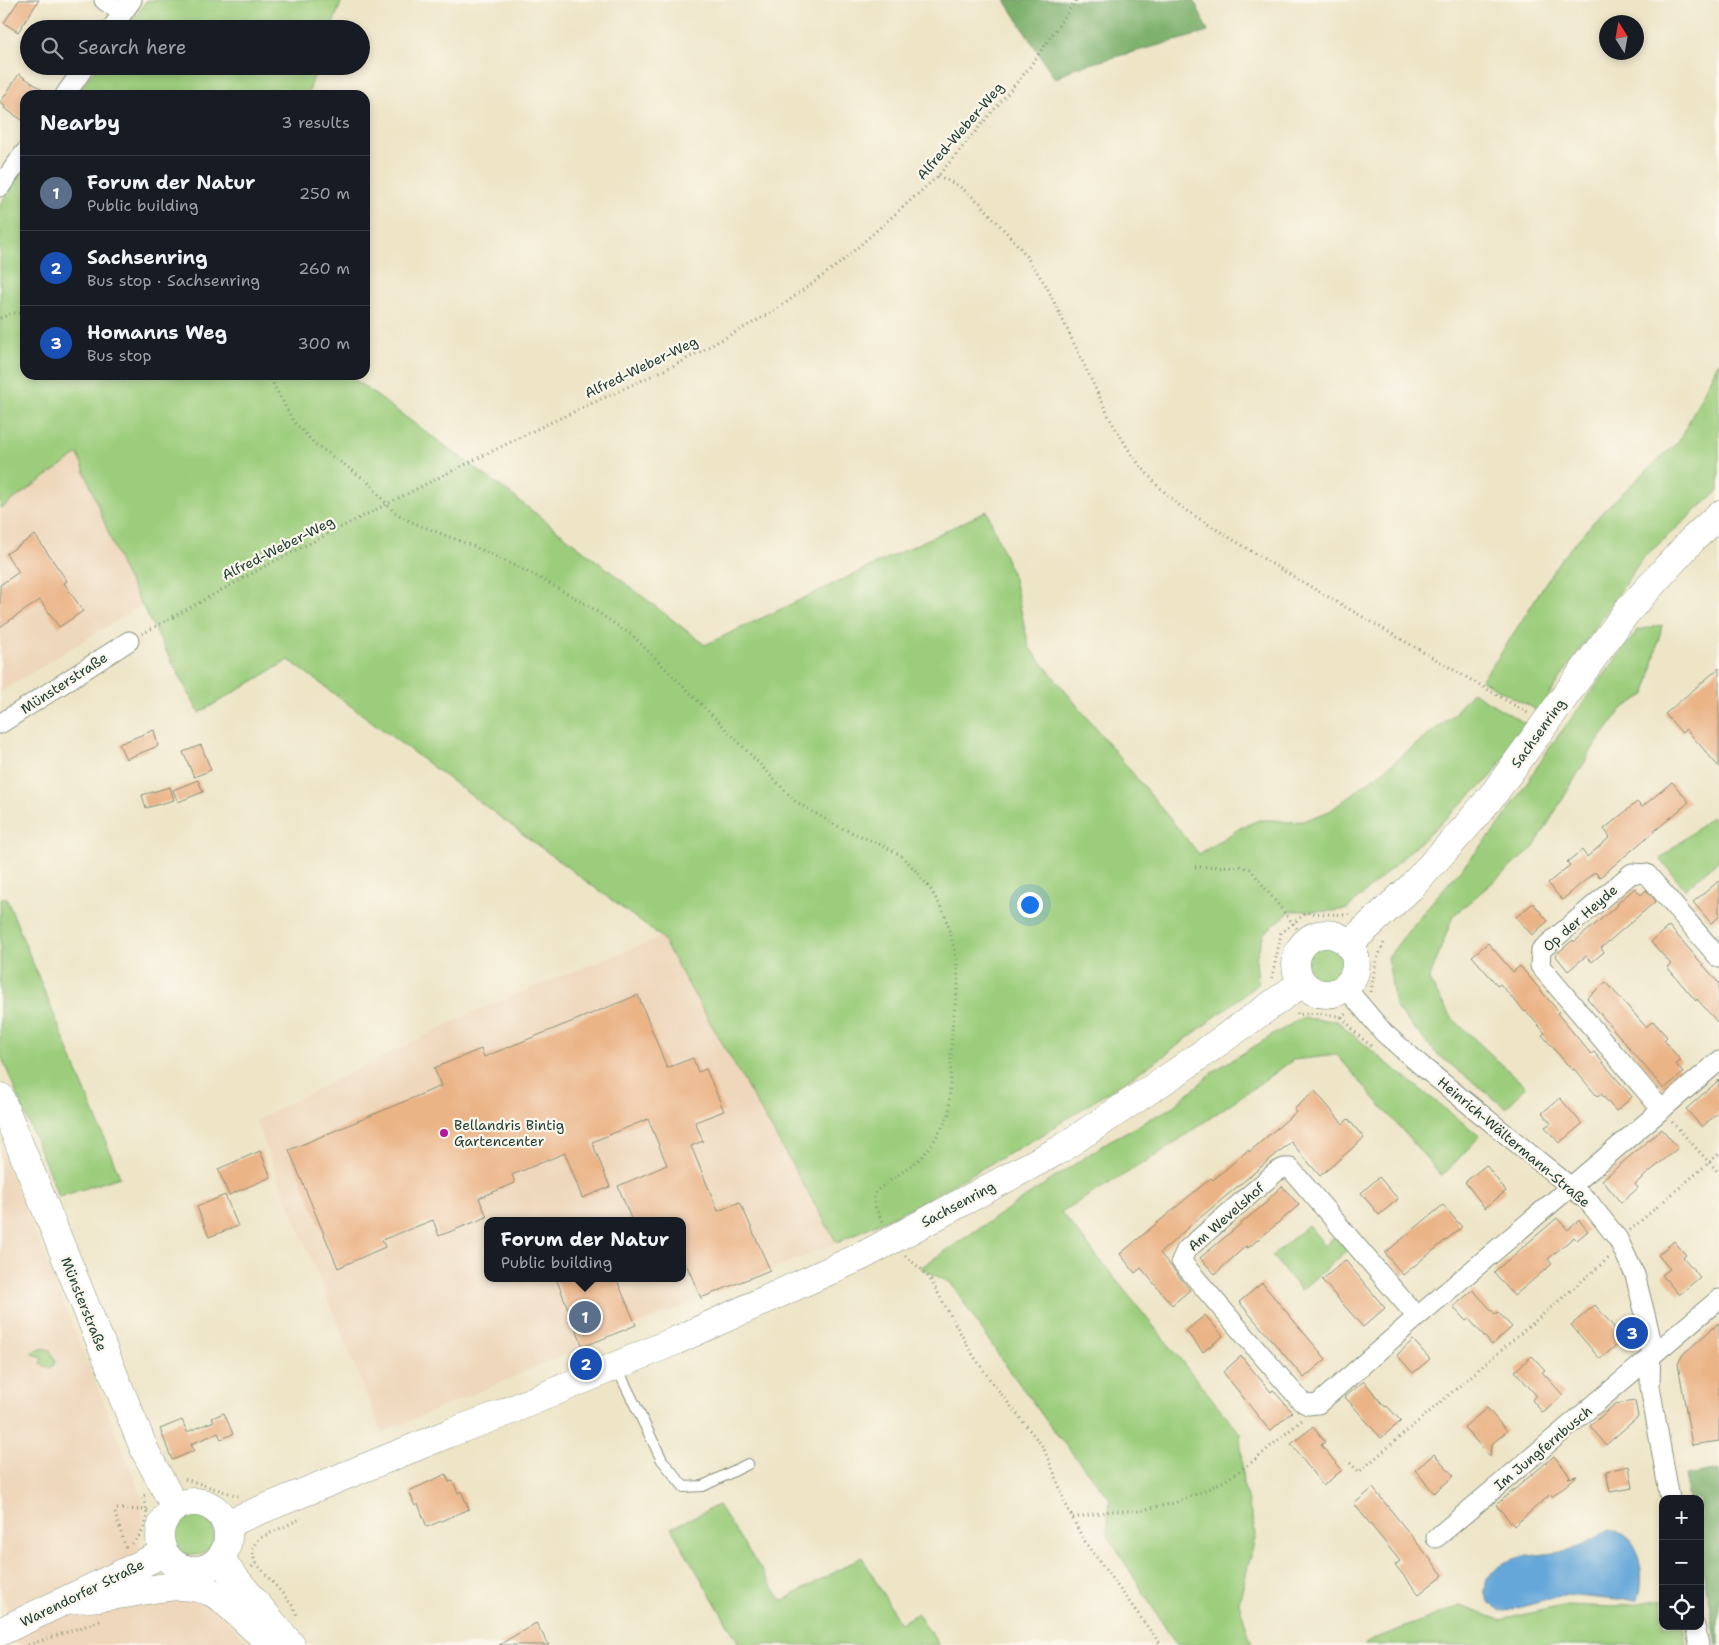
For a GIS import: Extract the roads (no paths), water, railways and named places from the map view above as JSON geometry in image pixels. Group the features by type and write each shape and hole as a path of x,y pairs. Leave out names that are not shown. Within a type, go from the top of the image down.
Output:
{"street":[{"path":"104,0 127,7 118,20"},
{"path":"68,90 79,75"},
{"path":"0,187 20,159"},
{"name":"Sachsenring","path":"1358,936 1410,888 1466,827 1495,792 1625,614 1692,540 1719,515"},
{"name":"Münsterstraße","path":"0,724 128,641"},
{"name":"Op der Heyde","path":"1662,1110 1540,966 1541,950 1632,873 1647,874 1719,958"},
{"path":"1299,932 1314,936 1333,934 1342,938 1358,936 1352,996 1338,992 1322,994 1293,990 1297,975 1295,966 1296,956 1300,948 1299,932"},
{"name":"Sachsenring","path":"226,1524 616,1366 864,1255 1059,1150 1178,1072 1293,990"},
{"name":"Heinrich-Wältermann-Straße","path":"1352,996 1384,1033 1588,1201 1620,1243 1635,1275 1651,1342 1650,1388 1669,1495"},
{"path":"1570,1187 1719,1061"},
{"name":"Münsterstraße","path":"0,1097 145,1451 175,1508"},
{"name":"Am Wevelshof","path":"1418,1317 1290,1168 1284,1168 1276,1172 1186,1250 1181,1261 1301,1401 1308,1405 1318,1404 1570,1187"},
{"name":"Im Jungfernbusch","path":"1436,1538 1719,1299"},
{"path":"192,1502 209,1505 216,1510 226,1524 228,1539 224,1553 212,1565 193,1570 184,1569 175,1565 164,1553 160,1541 162,1522 175,1508 192,1502"},
{"name":"Warendorfer Straße","path":"0,1632 164,1553"},
{"path":"219,1559 295,1634"},
{"path":"67,1600 182,1586 201,1588 211,1591 220,1597 272,1645"},
{"path":"1696,1630 1699,1645"}],"lane":[{"path":"616,1366 662,1460 684,1487 702,1486 748,1464"}],"water":[{"path":"1610,1530 1626,1536 1636,1551 1641,1576 1638,1599 1616,1600 1566,1595 1510,1610 1499,1610 1489,1603 1485,1591 1487,1578 1500,1565 1521,1557 1570,1551"}],"place":[{"name":"Bellandris Bintig Gartencenter","path":"444,1133"},
{"name":"Forum der Natur","path":"585,1317"},
{"name":"Homanns Weg","path":"1632,1333"},
{"name":"Sachsenring","path":"586,1364"}]}
